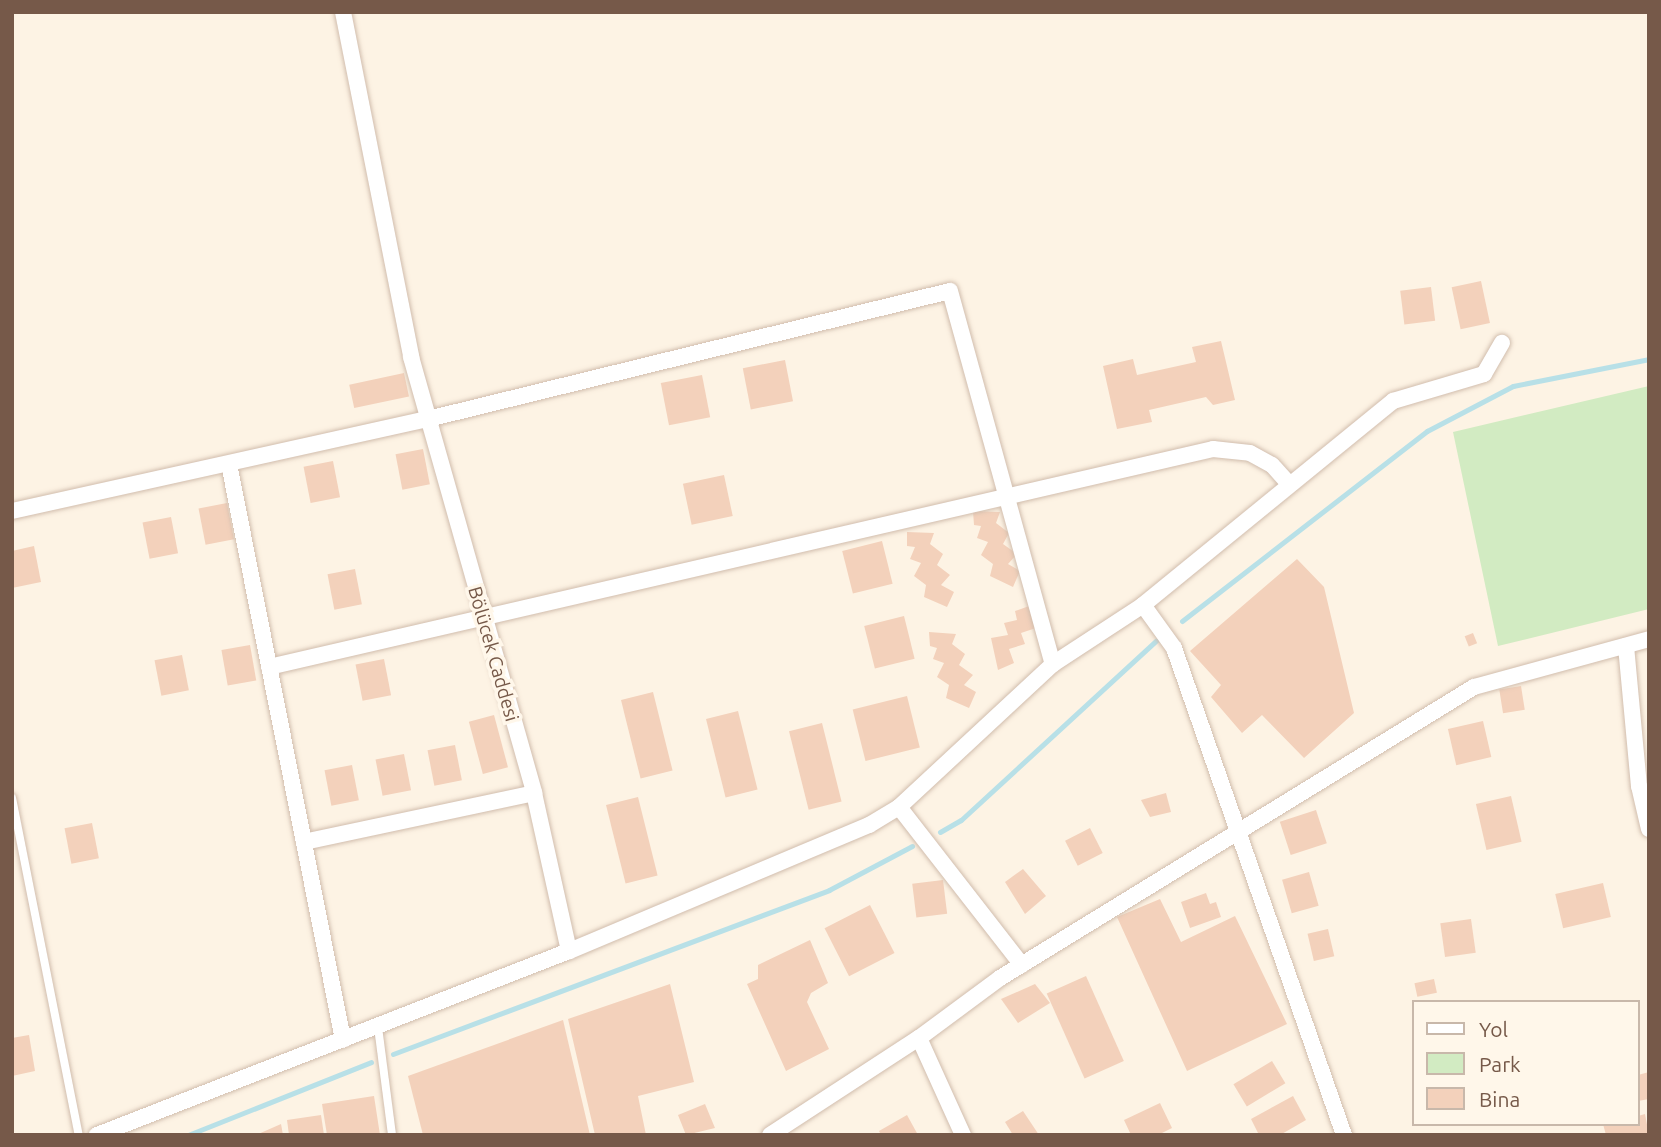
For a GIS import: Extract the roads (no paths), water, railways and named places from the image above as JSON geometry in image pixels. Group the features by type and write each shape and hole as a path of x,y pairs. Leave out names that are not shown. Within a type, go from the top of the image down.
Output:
{"street":[{"name":"Bölücek Caddesi","path":"343,12 411,357 481,615 534,793 569,951"},
{"path":"12,512 428,419 950,291 1053,664"},
{"path":"97,1135 343,1040 378,1033 841,838 899,807 1053,664 1143,606 1288,482 1393,401 1484,374 1502,343"},
{"path":"269,667 481,615 1005,495 1225,449 1262,458 1288,482"},
{"path":"229,464 343,1040"},
{"path":"1143,606 1158,620 1174,648 1344,1135"},
{"path":"770,1135 919,1038 1022,965 1474,687 1649,639"},
{"path":"1626,646 1639,786 1649,829"},
{"path":"304,842 534,793"},
{"path":"899,807 915,824 1022,965"},
{"path":"919,1038 963,1135"}],"lane":[{"path":"12,798 79,1135"},
{"path":"378,1033 392,1135"}],"waterway":[{"path":"1182,621 1427,431 1513,386 1649,359"},
{"path":"940,832 961,820 1156,641"},
{"path":"393,1054 829,890 912,846"},
{"path":"188,1135 371,1062"}]}
